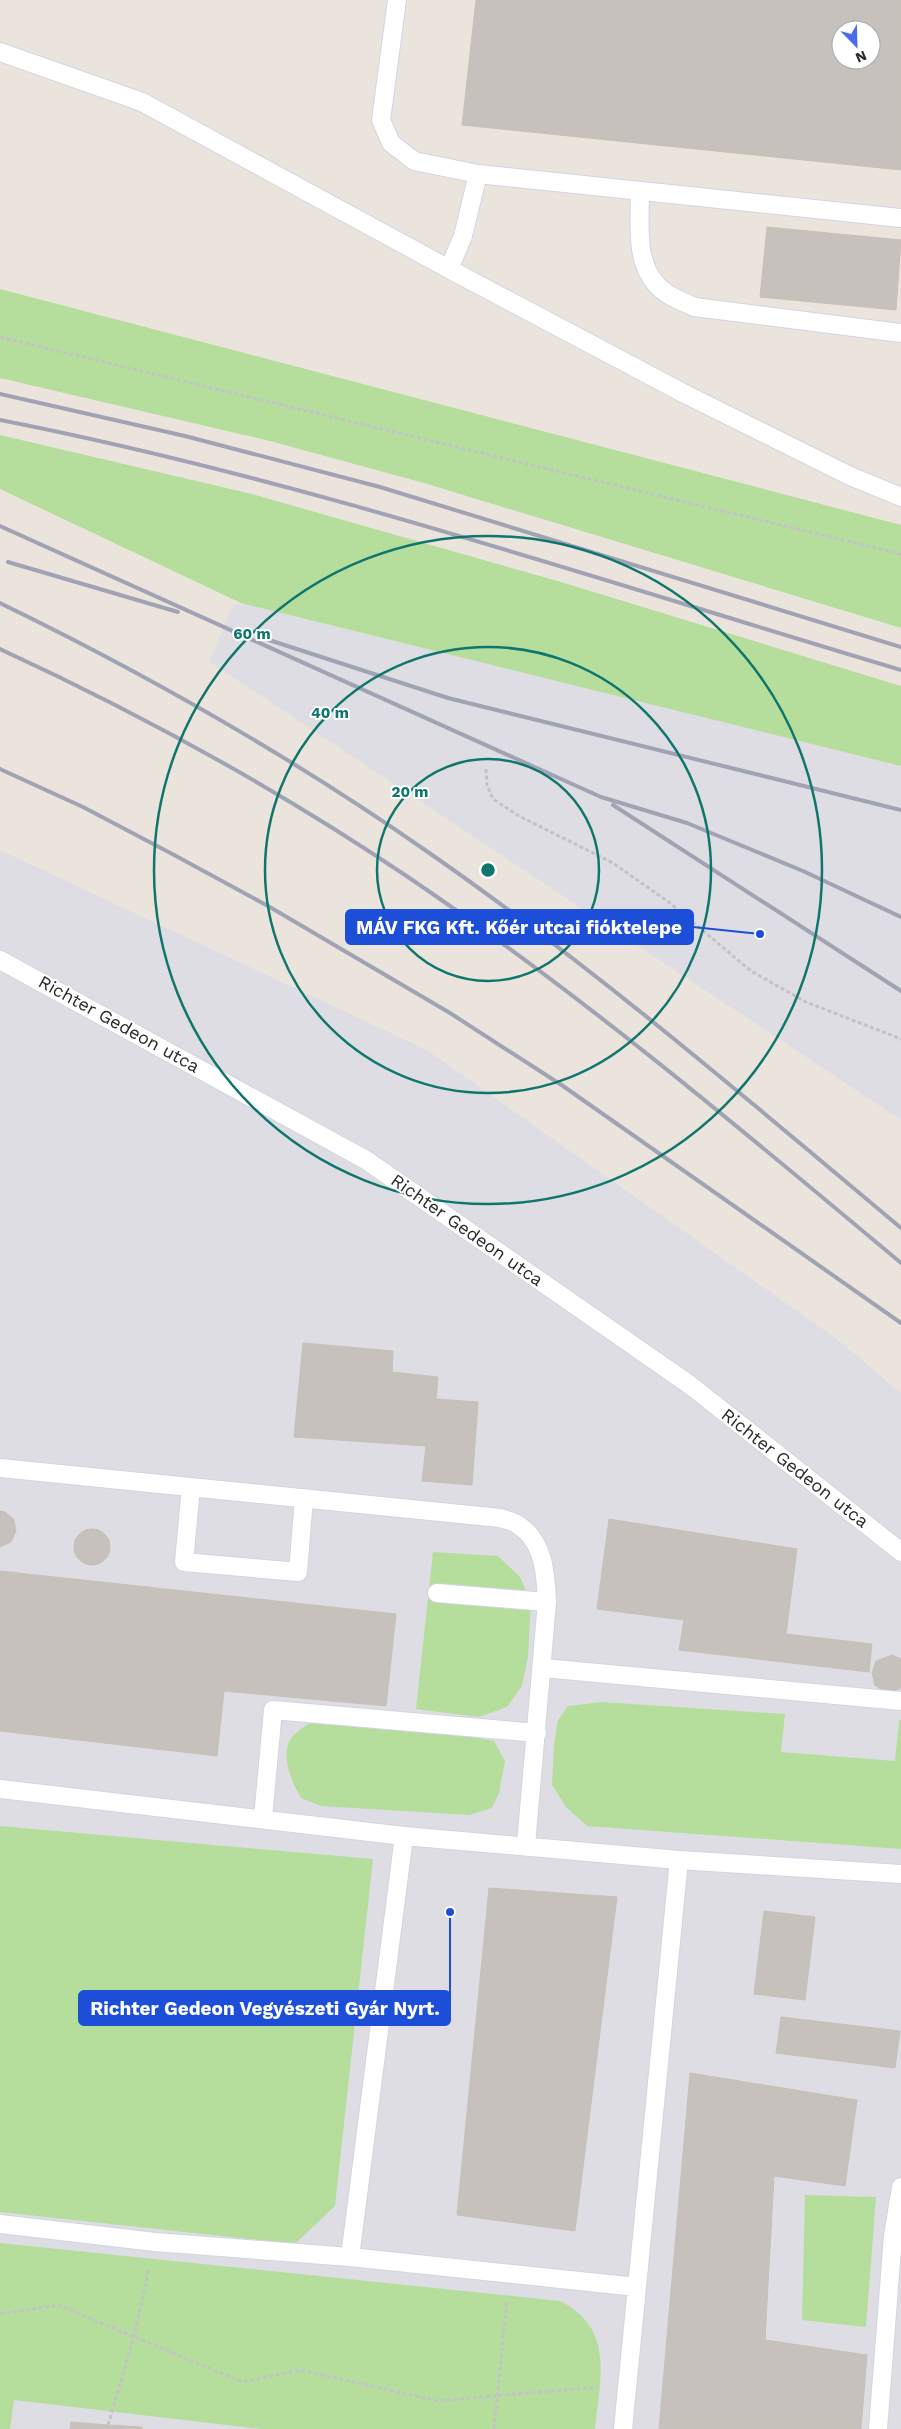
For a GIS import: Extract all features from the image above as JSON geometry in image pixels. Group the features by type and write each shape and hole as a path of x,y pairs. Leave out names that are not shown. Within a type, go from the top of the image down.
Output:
{"lane":[{"path":"397,0 381,120 391,143 414,161 478,174 901,218"},
{"path":"0,52 142,102 449,269 776,440 850,476 901,496"},
{"path":"449,269 463,236 478,174"},
{"path":"640,191 640,243 643,262 652,279 666,293 694,306 901,332"},
{"name":"Richter Gedeon utca","path":"0,960 366,1160 690,1385 901,1552"},
{"path":"0,1468 500,1518 518,1525 531,1538 541,1554 546,1573 547,1602 543,1668 526,1845"},
{"path":"190,1487 184,1562 298,1572 304,1498"},
{"path":"438,1593 547,1602"},
{"path":"543,1668 901,1701"},
{"path":"263,1818 273,1710 537,1733"},
{"path":"0,1789 263,1818 404,1836 526,1845 678,1860 901,1874"},
{"path":"350,2257 404,1836"},
{"path":"623,2429 678,1860"},
{"path":"878,2429 894,2236 901,2187"},
{"path":"0,2224 155,2242 350,2257 637,2287"}],"path":[{"path":"0,337 901,554"},
{"path":"486,769 487,785 493,799 519,816 613,863 670,903 751,970 806,1002 901,1039"},
{"path":"108,2425 134,2336 155,2242"},
{"path":"494,2429 509,2273"},
{"path":"0,2314 58,2305 242,2382 300,2370 438,2401 628,2384"}],"shaded area":[{"path":"241,603 901,766 901,1120 210,662 232,607"},
{"path":"0,850 427,1050 838,1340 901,1393 901,2429 0,2429"}],"green space":[{"path":"0,289 901,525 901,628 424,483 270,441 0,378"},
{"path":"0,435 252,494 561,582 901,686 901,766 241,603 0,489"},
{"path":"433,1552 498,1556 520,1577 531,1602 528,1656 522,1686 507,1707 479,1717 416,1709"},
{"path":"601,1702 785,1714 781,1752 895,1761 899,1720 901,1720 901,1849 587,1826 566,1807 552,1785 554,1744 558,1720 568,1706"},
{"path":"311,1722 468,1736 494,1741 505,1761 499,1793 492,1808 469,1815 321,1806 301,1798 288,1768 287,1760 288,1744 292,1737"},
{"path":"0,1826 373,1859 335,2206 295,2244 0,2212"},
{"path":"805,2195 876,2197 866,2327 802,2320"},
{"path":"0,2243 560,2301 578,2312 589,2325 597,2340 601,2374 595,2429 261,2429 14,2400 10,2429 0,2429"}],"building":[{"path":"476,0 901,0 901,170 462,125"},
{"path":"767,227 901,240 896,310 760,297"},
{"path":"303,1343 393,1351 392,1372 438,1377 436,1399 478,1402 472,1485 422,1481 426,1446 294,1437"},
{"path":"0,1511 5,1512 14,1520 16,1531 11,1542 0,1547"},
{"path":"609,1519 797,1549 786,1634 872,1644 869,1672 679,1650 684,1620 597,1609"},
{"path":"92,1529 99,1530 105,1534 109,1540 109,1554 105,1560 99,1564 92,1565 85,1564 79,1560 75,1554 74,1547 75,1540 79,1534 85,1530"},
{"path":"0,1571 396,1614 386,1706 224,1691 217,1756 0,1731"},
{"path":"892,1655 901,1659 901,1688 892,1692 885,1692 875,1685 872,1673 876,1661"},
{"path":"489,1888 617,1897 575,2231 457,2215"},
{"path":"764,1911 815,1917 805,2000 754,1994"},
{"path":"781,2017 900,2031 895,2068 776,2053"},
{"path":"690,2073 857,2100 845,2186 774,2176 765,2340 867,2355 861,2429 659,2429"},
{"path":"71,2422 142,2427 142,2429 70,2429"}],"railway":[{"path":"0,394 185,436 380,487 901,647"},
{"path":"0,420 114,444 341,502 453,534 901,670"},
{"path":"0,526 601,797 687,823 803,871 901,917"},
{"path":"8,562 178,612"},
{"path":"0,603 110,659 217,718 322,782 425,850 548,939 608,986 901,1228"},
{"path":"269,640 448,698 901,810"},
{"path":"0,649 105,700 208,755 310,814 408,877 536,968 598,1015 901,1263"},
{"path":"0,769 83,807 176,856 268,906 450,1013 563,1086 901,1323"},
{"path":"613,805 901,991"}],"place":[{"name":"MÁV FKG Kft. Kőér utcai fióktelepe","path":"760,934"},
{"name":"Richter Gedeon Vegyészeti Gyár Nyrt.","path":"450,1912"}]}
